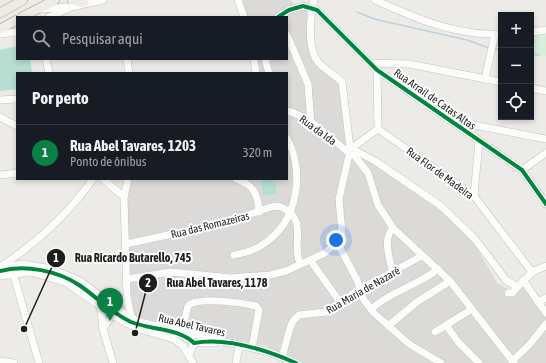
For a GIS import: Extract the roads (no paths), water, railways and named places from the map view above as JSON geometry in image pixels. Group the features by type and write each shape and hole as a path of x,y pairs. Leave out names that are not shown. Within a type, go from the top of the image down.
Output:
{"main road":[{"path":"0,13 23,0"},
{"path":"24,16 54,0"},
{"path":"71,3 84,3"},
{"path":"0,29 16,21"}],"street":[{"path":"84,3 103,0"},
{"path":"238,0 244,16"},
{"path":"127,279 176,272 216,278 279,274 325,253 337,242 342,233 339,199 352,151 342,82 321,66 314,54 310,26 314,0"},
{"path":"375,0 423,22 497,35 486,77"},
{"path":"36,10 71,3"},
{"path":"52,16 71,3"},
{"path":"280,16 301,3 312,8"},
{"name":"Rua Arrail de Catas Altas","path":"312,8 321,12 377,70 522,170 546,204"},
{"path":"534,32 546,30"},
{"path":"0,34 16,32"},
{"path":"288,37 308,84 311,124"},
{"path":"46,60 49,72"},
{"path":"127,60 129,72"},
{"path":"254,60 256,72"},
{"path":"265,60 269,72"},
{"path":"371,63 409,64 486,77 498,81"},
{"path":"352,151 378,129 377,70"},
{"path":"534,89 546,91"},
{"path":"0,100 16,98"},
{"name":"Rua da Ida","path":"288,111 301,116 352,151"},
{"path":"0,117 16,125"},
{"path":"450,121 546,139"},
{"name":"Rua Flor de Madeira","path":"378,129 474,196 532,272"},
{"path":"234,255 250,251 264,244 277,232 290,213 295,198 296,178 293,155 288,141"},
{"path":"474,196 479,141"},
{"path":"352,151 368,173 378,205 393,228 450,281 511,361 528,345 546,324"},
{"path":"352,151 376,161 441,206 476,239 506,280 517,287"},
{"path":"522,170 546,153"},
{"path":"0,175 16,173"},
{"path":"0,266 52,228 66,214 93,180"},
{"path":"105,180 124,197"},
{"path":"128,180 124,197 127,297 133,326"},
{"path":"239,180 253,188 259,201 259,212"},
{"name":"Rua das Romazeiras","path":"126,244 224,223 277,206 284,208 290,213"},
{"path":"290,213 298,223 296,251 300,264"},
{"path":"392,272 387,241 393,228"},
{"path":"337,242 344,253 364,300 371,309 409,344 441,363"},
{"name":"Rua Maria de Nazaré","path":"282,357 290,328 296,318 304,314 323,313 360,289 422,256"},
{"path":"310,260 340,302"},
{"name":"Rua Abel Tavares","path":"0,266 23,264 52,269 75,278 112,306 131,318 229,344 252,348 296,363"},
{"path":"508,293 512,293 532,272 546,266"},
{"name":"Rua Maria de Nazaré","path":"371,309 390,295 424,279 438,269"},
{"name":"Rua Abel Tavares","path":"0,276 13,273 31,272 60,280 80,290 100,307 133,326 174,339 183,346 193,363"},
{"path":"13,273 40,363"},
{"path":"523,280 546,313"},
{"path":"388,326 417,302 450,281"},
{"path":"100,296 103,329 113,363"},
{"path":"112,306 123,302 127,297"},
{"path":"538,302 546,298"},
{"path":"182,331 188,306 194,302 227,302 256,306 259,310 252,348"},
{"path":"435,332 472,309"},
{"path":"103,329 112,315"},
{"path":"446,325 458,342 480,363"},
{"path":"189,355 194,343 229,344"},
{"path":"236,363 239,346"},
{"path":"0,360 10,362"}],"waterway":[{"path":"357,12 374,19 467,40 489,48"},
{"path":"534,54 539,55"}],"place":[{"name":"Rua Abel Tavares, 1203","path":"110,321"},
{"name":"Rua Ricardo Butarello, 745","path":"24,329"},
{"name":"Rua Abel Tavares, 1178","path":"135,333"}]}
